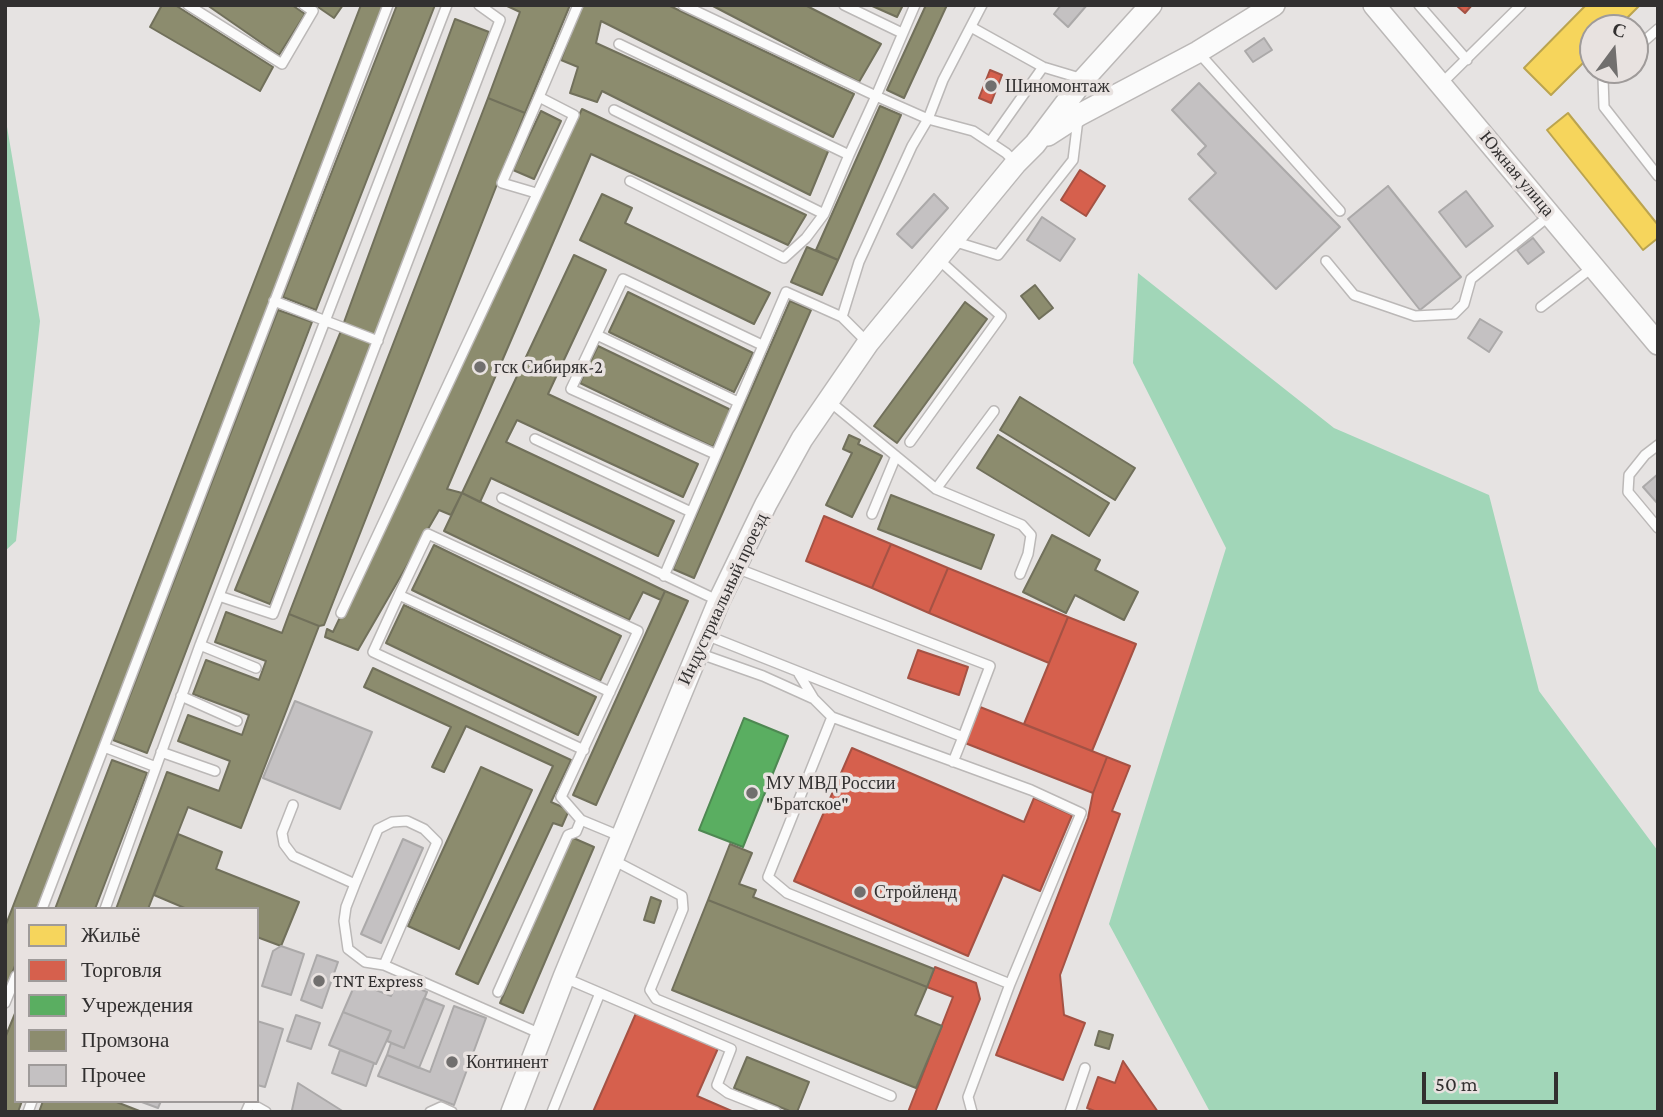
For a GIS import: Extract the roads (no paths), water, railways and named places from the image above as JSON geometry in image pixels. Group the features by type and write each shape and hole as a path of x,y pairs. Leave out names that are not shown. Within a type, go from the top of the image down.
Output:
{"street":[{"path":"1035,144 1084,79 1151,5"},
{"path":"1035,144 1079,115 1198,52 1273,5"},
{"name":"Южная улица","path":"1374,5 1658,344"},
{"name":"Индустриальный проезд","path":"512,1112 564,977 719,601 802,439 868,343 1016,163 1035,144"}],"lane":[{"path":"188,5 282,64 313,11 304,5"},
{"path":"42,907 388,5"},
{"path":"106,907 200,645 447,5"},
{"path":"219,596 273,614 500,20 479,5"},
{"path":"536,193 502,183 578,5"},
{"path":"684,5 928,119 973,131 1016,163"},
{"path":"844,5 902,33"},
{"path":"630,181 784,258 806,238 824,214 915,5"},
{"path":"842,317 859,262 912,146 928,119 943,80 982,5"},
{"path":"1419,5 1467,60"},
{"path":"1441,84 1521,5"},
{"path":"971,27 1043,67 1084,79"},
{"path":"619,44 849,155"},
{"path":"1198,52 1340,211"},
{"path":"990,142 1043,67"},
{"path":"1603,84 1604,107 1658,176"},
{"path":"341,613 574,115 539,97"},
{"path":"614,110 824,214"},
{"path":"951,241 998,256 1073,160 1079,115"},
{"path":"1326,261 1354,295 1415,316 1454,314 1464,304 1471,279 1551,214"},
{"path":"910,442 1001,316 937,258"},
{"path":"1541,307 1595,266"},
{"path":"715,454 571,389 624,279 762,345"},
{"path":"664,576 786,292 842,317 868,343"},
{"path":"274,302 377,341"},
{"path":"597,335 737,402"},
{"path":"828,400 936,489 1021,525 1031,535 1028,554 1020,573"},
{"path":"936,489 993,411"},
{"path":"534,439 691,512"},
{"path":"1658,445 1645,455 1629,475 1628,492 1658,527"},
{"path":"872,514 896,456"},
{"path":"502,498 719,601"},
{"path":"583,750 373,652 428,534 638,631 610,692 583,750 561,797 581,820 622,836"},
{"path":"735,567 990,666 953,762"},
{"path":"400,594 610,692"},
{"path":"701,644 799,674 963,737"},
{"path":"701,644 814,699"},
{"path":"200,645 256,668"},
{"path":"799,674 814,699 832,717 1031,790 1081,813 1010,984 968,1097 972,1112"},
{"path":"181,696 237,720"},
{"path":"832,717 768,877 787,894 1010,984"},
{"path":"104,747 156,767"},
{"path":"161,752 215,771"},
{"path":"293,805 282,833 284,844 293,856 355,884"},
{"path":"499,992 568,835 576,832 581,820"},
{"path":"384,965 437,842 424,829 407,821 392,822 378,829 346,907 344,922 348,949 365,962 384,965 541,1034"},
{"path":"612,859 682,896 683,909 650,990 656,999 891,1096"},
{"path":"564,977 731,1049 717,1085 728,1093 776,1112"},
{"path":"5,1003 14,981"},
{"path":"552,1112 600,993"},
{"path":"1070,1112 1085,1068"},
{"path":"247,1105 267,1112"},
{"path":"430,1112 441,1107 452,1112"}],"place":[{"name":"Шиномонтаж","path":"991,86"},
{"name":"гск Сибиряк-2","path":"480,367"},
{"name":"МУ МВД России \"Братское\"","path":"752,793"},
{"name":"Стройленд","path":"860,892"},
{"name":"TNT Express","path":"319,981"},
{"name":"Континент","path":"452,1062"}]}
